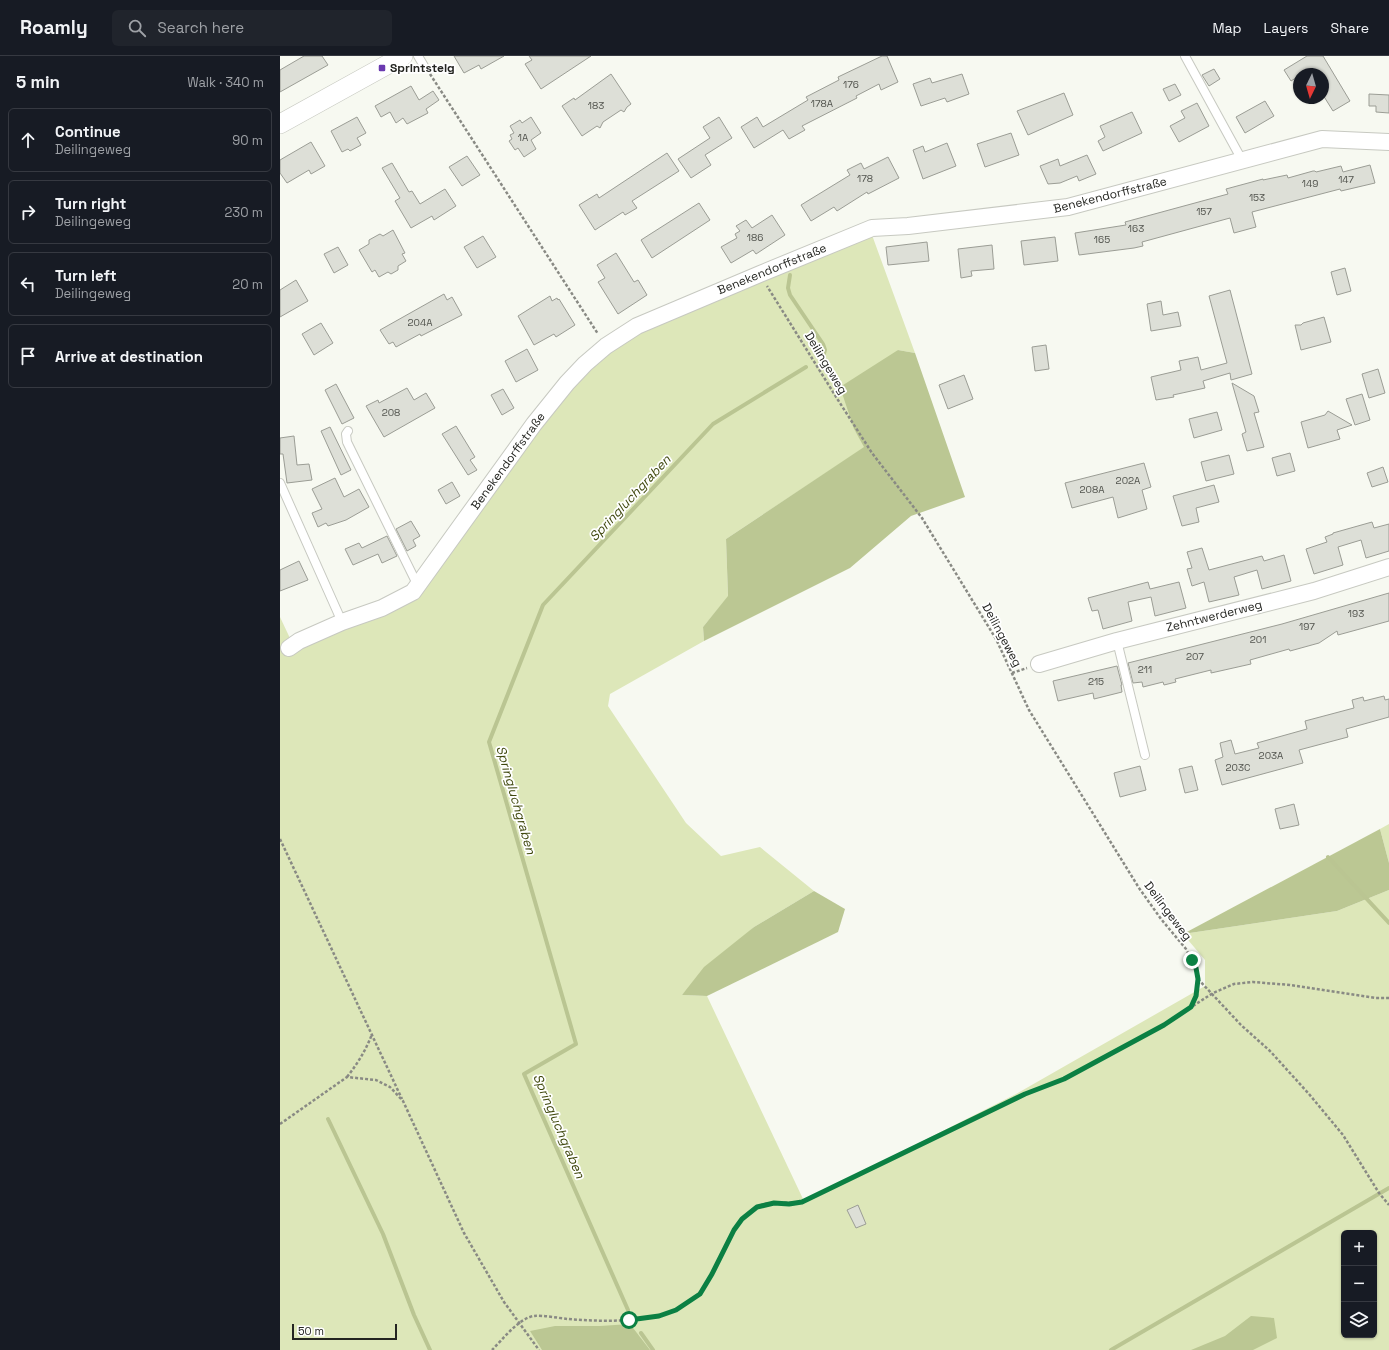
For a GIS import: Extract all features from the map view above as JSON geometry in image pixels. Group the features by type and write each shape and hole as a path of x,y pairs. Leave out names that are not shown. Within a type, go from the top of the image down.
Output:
{"street":[{"path":"280,124 403,56"},
{"name":"Benekendorffstraße","path":"289,648 299,641 342,622 382,608 413,592 534,424 567,383 585,364 606,346 638,326 872,228 908,226 1068,207 1322,139 1389,142"},
{"name":"Zehntwerderweg","path":"1040,664 1117,641 1314,591 1389,567"}],"lane":[{"path":"418,56 424,66"},
{"path":"1185,56 1242,160"},
{"path":"348,431 346,434 347,442 418,586"},
{"path":"280,483 342,622"},
{"path":"1117,641 1145,755"}],"path":[{"path":"424,66 606,346"},
{"name":"Deilingeweg","path":"760,274 872,453 922,518 996,639 1029,710 1139,888 1161,919 1186,949 1196,968 1198,979 1196,996 1191,1007"},
{"path":"280,839 404,1101 464,1233 504,1302 539,1350"},
{"path":"1198,979 1241,1025 1270,1051 1338,1129 1379,1194 1389,1205"},
{"path":"492,1350 519,1323 534,1316 600,1322 659,1316 676,1310 700,1294 712,1274 734,1230 742,1219 757,1207 774,1203 789,1204 802,1202 1025,1094 1064,1079 1164,1025 1212,993 1234,984 1253,982 1290,985 1376,998 1389,998"},
{"path":"280,1124 347,1077 358,1063 372,1034"},
{"path":"347,1077 376,1080 390,1087 404,1101"}],"green space":[{"path":"872,235 915,353 898,350 854,429 865,447 726,539 728,597 703,627 704,641 610,694 608,706 686,823 721,856 760,847 814,891 754,927 682,995 707,996 804,1201 1016,1094 1205,986 1205,960 1183,934 1337,911 1389,890 1389,1350 280,1350 280,617 296,651 332,631 387,612 484,505 571,387 606,351 641,331"},
{"path":"898,350 915,353 965,497 911,516 850,568 704,641 703,627 728,596 726,539 864,447 854,429 840,387"},
{"path":"1389,824 1389,863 1380,829"},
{"path":"1380,829 1389,863 1389,890 1337,911 1183,934"},
{"path":"814,891 845,909 838,932 707,996 682,995 704,967 754,927"},
{"path":"1251,1316 1274,1318 1277,1338 1253,1350 1191,1350 1225,1336"},
{"path":"630,1324 650,1350 542,1350 530,1331 555,1326"}],"building":[{"path":"304,56 322,56 328,65 280,92 280,70"},
{"path":"454,56 504,56 481,69 479,65 464,73"},
{"path":"529,56 591,56 541,89 525,64 532,60"},
{"path":"882,56 887,56 898,82 881,90 879,84 856,96 857,98 802,126 805,130 789,139 783,130 754,148 741,127 757,117 763,127 808,100 806,97 839,80 838,77"},
{"path":"1307,56 1323,56 1350,101 1333,111 1329,104 1329,68 1293,68 1293,80 1291,81 1284,70"},
{"path":"1214,69 1220,79 1209,86 1202,75"},
{"path":"611,74 631,104 624,112 621,110 603,122 600,128 597,126 582,136 562,106 574,98 575,100"},
{"path":"962,74 969,94 947,102 945,98 921,106 913,84 930,78 932,83"},
{"path":"1175,84 1181,95 1169,101 1163,89"},
{"path":"411,86 419,100 433,91 439,100 426,109 428,113 407,124 403,118 396,123 390,112 381,117 375,106"},
{"path":"1064,93 1073,115 1028,135 1017,111"},
{"path":"1369,94 1389,95 1389,113 1376,112 1376,106 1369,106"},
{"path":"1265,101 1274,116 1245,133 1236,117"},
{"path":"1197,103 1209,126 1179,142 1170,126 1185,118 1181,111"},
{"path":"1132,112 1142,133 1103,151 1098,141 1105,137 1100,126"},
{"path":"357,117 366,133 357,138 361,145 350,151 348,149 342,152 331,131"},
{"path":"531,117 541,133 531,140 536,149 524,157 518,148 515,150 509,141 512,139 510,135 514,133 510,126 520,120 522,123"},
{"path":"719,117 732,138 705,155 711,165 691,178 678,159 710,138 703,127"},
{"path":"1011,133 1019,155 985,167 977,144"},
{"path":"311,142 325,166 311,174 309,170 287,183 280,173 280,160"},
{"path":"947,143 956,166 923,179 913,150 923,146 925,152"},
{"path":"667,153 679,171 632,201 637,208 625,215 623,212 595,230 579,205 597,194 599,198"},
{"path":"1087,155 1096,174 1079,181 1077,176 1060,183 1048,184 1040,166 1058,159 1060,166"},
{"path":"467,156 480,175 462,186 449,167"},
{"path":"888,157 899,178 868,194 867,192 837,211 834,207 811,221 801,205 850,175 847,170 861,163 864,169"},
{"path":"392,163 409,192 412,191 420,204 445,189 456,206 434,220 432,216 411,228 395,201 400,198 382,168"},
{"path":"1370,165 1375,183 1341,191 1340,189 1252,212 1256,227 1234,233 1230,218 1142,242 1143,246 1079,255 1075,233 1126,225 1125,222 1228,194 1226,189 1263,179 1287,175 1288,178 1313,171 1316,172 1341,166 1343,172"},
{"path":"699,203 710,220 652,258 641,240"},
{"path":"772,215 785,235 756,254 753,250 731,263 721,247 737,238 735,234 740,231 736,226 746,220 752,228"},
{"path":"393,230 405,253 402,254 406,261 398,266 398,270 391,274 388,272 379,277 375,270 372,272 359,250 369,244 369,240 380,234 383,236"},
{"path":"483,236 496,257 477,268 464,247"},
{"path":"1055,237 1058,261 1024,265 1021,241"},
{"path":"927,242 929,261 888,265 886,247"},
{"path":"992,245 994,269 971,271 972,276 961,278 958,249"},
{"path":"338,247 348,265 334,273 324,254"},
{"path":"616,253 634,282 638,280 647,295 618,314 598,282 605,278 597,265"},
{"path":"1345,268 1351,291 1337,295 1331,272"},
{"path":"296,280 308,301 280,317 280,290"},
{"path":"1230,290 1252,374 1231,380 1230,373 1203,381 1205,388 1173,395 1174,397 1156,400 1151,377 1181,370 1179,361 1198,357 1201,370 1227,363 1209,296"},
{"path":"444,294 447,300 452,297 462,315 421,336 420,334 396,347 393,342 389,344 380,330"},
{"path":"550,296 552,301 557,298 558,300 559,299 575,325 556,337 554,334 534,345 518,316"},
{"path":"1161,301 1163,315 1178,312 1181,326 1151,331 1147,304"},
{"path":"1324,317 1331,342 1301,350 1295,325 1301,325 1303,323"},
{"path":"321,323 333,343 314,355 302,334"},
{"path":"1046,345 1049,369 1035,371 1032,347"},
{"path":"527,349 538,370 516,382 505,361"},
{"path":"1378,369 1385,393 1369,398 1362,374"},
{"path":"964,375 973,399 948,409 939,385"},
{"path":"1232,383 1254,396 1259,412 1254,413 1264,447 1247,451 1242,434 1246,432"},
{"path":"336,384 354,418 342,424 325,390"},
{"path":"407,388 414,400 426,393 435,408 384,437 366,406 378,400 379,403"},
{"path":"503,389 514,408 502,415 491,395"},
{"path":"1362,394 1370,420 1355,425 1346,399"},
{"path":"1328,411 1352,425 1337,430 1340,439 1308,448 1301,422 1325,415"},
{"path":"1217,412 1222,430 1194,438 1189,419"},
{"path":"456,426 475,457 470,460 477,470 468,475 442,434"},
{"path":"330,427 351,470 341,475 321,431"},
{"path":"294,436 297,465 309,464 312,480 287,483 283,454 280,454 280,438"},
{"path":"1290,453 1295,471 1277,476 1272,458"},
{"path":"1229,455 1234,474 1206,481 1201,462"},
{"path":"1144,463 1151,487 1142,490 1147,509 1118,518 1113,497 1072,508 1065,483"},
{"path":"1383,467 1388,482 1372,487 1367,473"},
{"path":"335,478 344,497 359,489 369,507 346,520 328,526 326,523 318,527 312,513 322,509 312,489"},
{"path":"452,482 460,496 446,504 438,490"},
{"path":"1214,485 1219,502 1196,508 1199,522 1182,526 1173,496"},
{"path":"411,521 420,536 413,540 416,546 407,551 396,529"},
{"path":"1372,522 1374,528 1389,524 1389,551 1366,558 1361,540 1338,547 1343,565 1314,574 1306,549 1327,542 1325,537 1333,533"},
{"path":"387,536 397,556 382,563 378,554 353,565 345,549 359,543 362,548"},
{"path":"1202,548 1209,570 1262,556 1264,561 1284,555 1291,581 1262,589 1257,570 1234,577 1239,595 1209,602 1204,582 1192,586 1187,569 1192,568 1187,552"},
{"path":"299,561 308,580 280,591 280,570"},
{"path":"1148,582 1150,589 1179,582 1186,608 1155,616 1151,597 1128,602 1132,621 1103,629 1098,610 1092,611 1088,598"},
{"path":"1389,593 1389,621 1338,635 1337,631 1319,643 1290,651 1289,649 1250,660 1251,664 1211,673 1211,670 1175,679 1176,682 1164,685 1163,682 1143,687 1142,682 1133,683 1128,663 1282,624"},
{"path":"1117,666 1122,685 1122,692 1094,699 1093,693 1058,701 1053,681"},
{"path":"1384,696 1385,700 1389,699 1389,717 1346,729 1348,737 1299,750 1303,763 1222,785 1215,760 1223,757 1220,743 1231,740 1235,754 1259,748 1257,743 1307,729 1305,721 1354,708 1352,700 1363,697 1364,701"},
{"path":"1140,766 1146,790 1120,797 1114,773"},
{"path":"1192,766 1198,790 1185,793 1179,769"},
{"path":"1294,804 1299,825 1280,829 1275,809"},
{"path":"858,1205 866,1224 856,1228 847,1210"}],"waterway":[{"name":"Springluchgraben","path":"790,275 788,288 790,295 823,344 825,350 823,357"},
{"name":"Springluchgraben","path":"628,1310 524,1074 576,1044 489,742 543,605 713,424 806,367"},
{"path":"1328,857 1389,923"},
{"path":"328,1119 383,1234 414,1315 430,1350"},
{"path":"1111,1350 1389,1188"},
{"name":"Springluchgraben","path":"641,1333 653,1350"}],"place":[{"name":"Sprintsteig","path":"382,68"}],"route":[{"path":"629,1320 659,1316 676,1310 700,1294 712,1274 734,1230 742,1219 757,1207 774,1203 789,1204 802,1202 1025,1094 1064,1079 1164,1025 1191,1007 1196,996 1198,979 1196,968 1192,960"}]}
